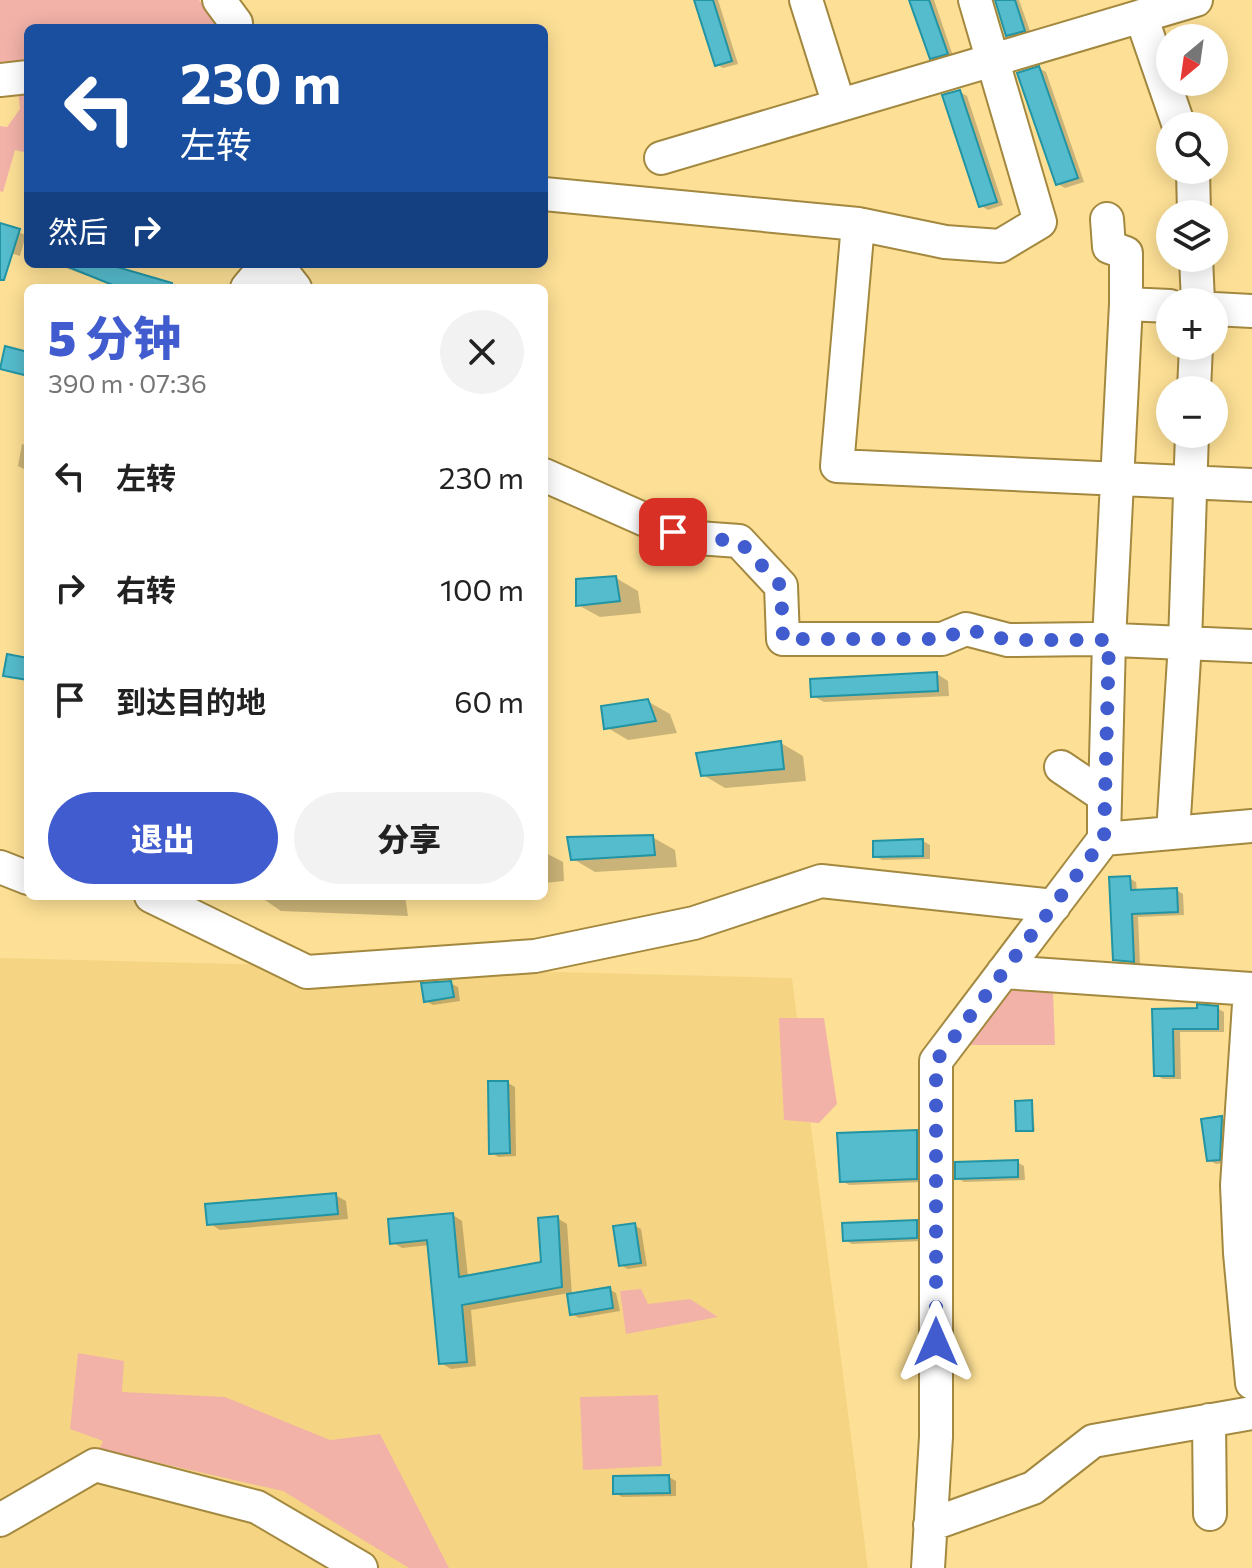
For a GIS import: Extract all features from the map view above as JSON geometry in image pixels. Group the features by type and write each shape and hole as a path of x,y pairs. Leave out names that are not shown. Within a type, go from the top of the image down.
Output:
{"street":[{"path":"219,0 236,24"},
{"path":"806,0 839,105"},
{"path":"548,194 858,224 945,242 1000,246 1040,222 975,0"},
{"path":"661,158 1196,0"},
{"path":"1141,16 1174,112"},
{"path":"0,80 24,77"},
{"path":"928,1568 936,1437 936,1061 1104,839 1109,640 1126,304 1126,253 1109,247 1107,219"},
{"path":"858,224 837,466 1252,485"},
{"path":"250,284 264,268"},
{"path":"279,268 292,284"},
{"path":"1126,304 1156,305"},
{"path":"1228,310 1252,311"},
{"path":"1173,833 1185,643 1191,448"},
{"path":"548,477 684,537 739,541 781,586 783,639 942,639 966,629 1008,640 1109,640 1252,646"},
{"path":"1061,767 1104,796 1104,839"},
{"path":"1104,839 1252,826"},
{"path":"0,867 24,877"},
{"path":"0,879 24,879"},
{"path":"159,900 307,972 535,956 694,923 821,881 1054,906"},
{"path":"1003,972 1251,989 1237,1185 1246,1252 1252,1383"},
{"path":"930,1525 1033,1488 1093,1441 1252,1413"},
{"path":"1209,1420 1210,1514"},
{"path":"0,1520 95,1465 257,1507 361,1568"}],"shaded area":[{"path":"0,0 199,0 217,24 24,24 24,60 0,63"},
{"path":"24,87 24,152 15,150 3,192 0,191 0,126 7,127 20,109 18,88"},
{"path":"0,958 792,978 868,1568 0,1568"},
{"path":"1001,990 1053,992 1055,1045 959,1045"},
{"path":"779,1018 824,1018 837,1104 819,1123 784,1120"},
{"path":"641,1289 648,1304 690,1299 718,1317 626,1334 620,1291"},
{"path":"78,1353 124,1361 122,1392 225,1397 330,1440 380,1434 449,1568 409,1568 283,1491 155,1462 98,1453 103,1441 70,1429"},
{"path":"658,1395 662,1466 583,1470 580,1397"}],"building":[{"path":"694,0 713,0 732,61 715,66"},
{"path":"909,0 929,0 948,54 930,59"},
{"path":"995,0 1015,0 1025,31 1006,36"},
{"path":"1039,66 1078,178 1056,185 1017,73"},
{"path":"960,90 997,202 979,207 942,95"},
{"path":"0,223 20,229 4,280 0,280"},
{"path":"71,268 121,268 172,283 172,284 110,284"},
{"path":"5,346 24,351 24,375 0,369"},
{"path":"616,576 620,601 576,606 576,579"},
{"path":"7,654 24,657 24,679 3,676"},
{"path":"937,672 938,691 811,697 810,679"},
{"path":"648,699 656,721 604,729 601,706"},
{"path":"781,741 784,769 701,776 696,753"},
{"path":"653,835 655,855 571,860 567,837"},
{"path":"923,839 923,856 873,857 873,841"},
{"path":"1130,876 1131,890 1177,888 1178,912 1132,914 1134,962 1113,960 1109,877"},
{"path":"451,981 454,997 424,1002 421,983"},
{"path":"1197,1004 1218,1006 1218,1029 1173,1029 1174,1076 1154,1076 1152,1009 1197,1008"},
{"path":"488,1081 508,1081 510,1153 489,1154"},
{"path":"1032,1100 1033,1131 1016,1131 1015,1101"},
{"path":"1222,1116 1220,1160 1207,1161 1201,1119"},
{"path":"917,1130 917,1179 840,1182 837,1133"},
{"path":"1018,1160 1018,1177 955,1179 955,1162"},
{"path":"336,1193 338,1214 207,1225 205,1204"},
{"path":"453,1213 459,1277 541,1262 538,1218 558,1216 562,1287 462,1305 467,1362 439,1364 427,1240 390,1244 388,1219"},
{"path":"917,1220 917,1238 843,1241 842,1223"},
{"path":"635,1223 641,1263 619,1266 613,1226"},
{"path":"610,1287 613,1308 570,1315 567,1294"},
{"path":"669,1475 670,1493 613,1494 613,1476"}],"route":[{"path":"673,532 684,537 739,541 781,586 783,639 942,639 966,629 1008,640 1109,640 1104,839 936,1061 936,1342"}]}
